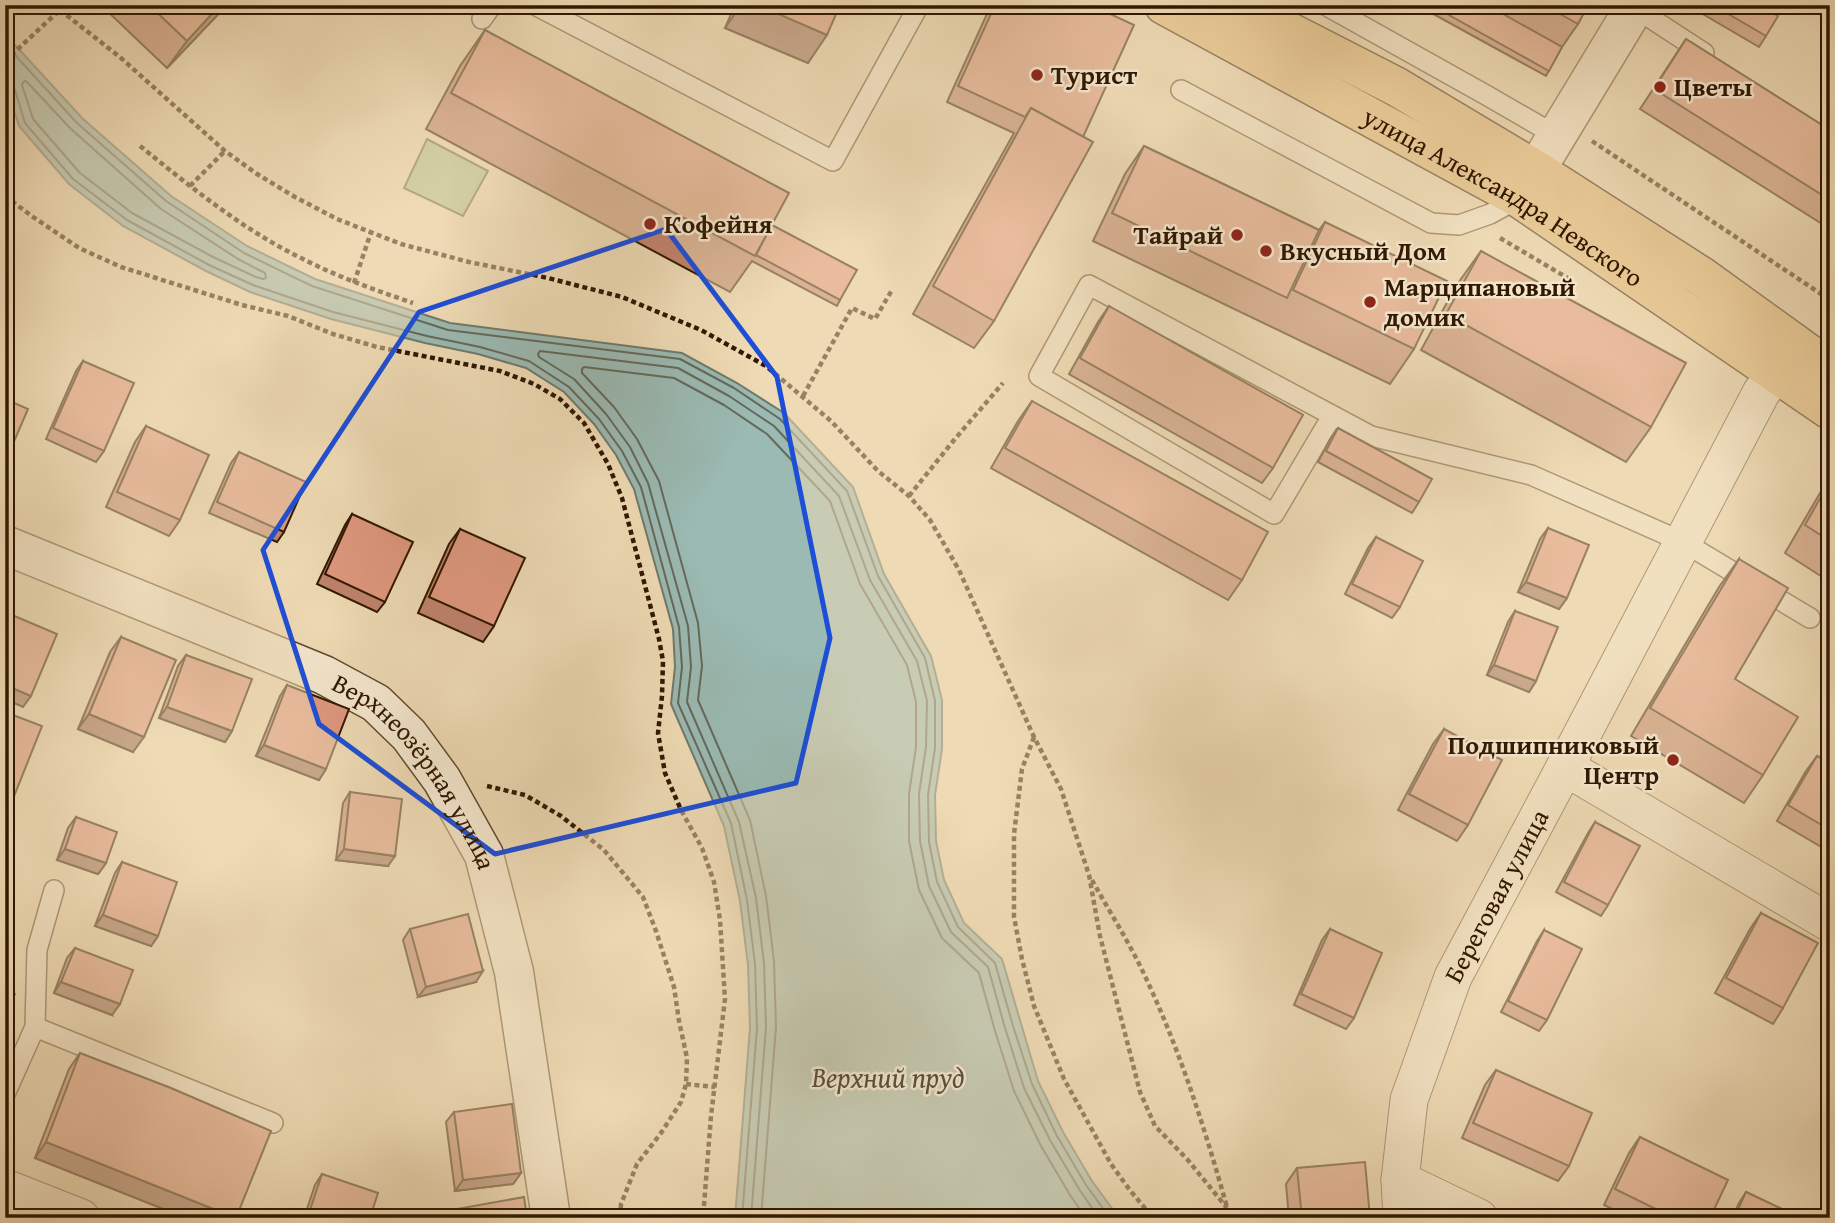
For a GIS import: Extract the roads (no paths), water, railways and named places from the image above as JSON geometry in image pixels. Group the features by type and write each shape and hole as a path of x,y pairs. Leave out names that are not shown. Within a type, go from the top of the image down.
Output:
{"main road":[{"name":"улица Александра Невского","path":"1164,5 1528,184 1701,276 1830,369"},
{"name":"улица Александра Невского","path":"1237,5 1397,87 1775,373 1830,410"}],"street":[{"path":"1528,184 1636,6"},
{"name":"Береговая улица","path":"1402,1218 1399,1180 1409,1100 1453,977 1761,393 1775,373"},
{"name":"Верхнеозёрная улица","path":"5,545 324,675 376,703 409,735 442,780 484,855 514,972 551,1218"},
{"path":"1565,767 1830,923"},
{"path":"1399,1180 1479,1218"},
{"path":"5,1188 81,1218"}],"lane":[{"path":"535,5 833,161 919,5"},
{"path":"1325,5 1557,136"},
{"path":"1636,6 1715,60"},
{"path":"1181,90 1431,223 1459,225 1490,214 1528,184"},
{"path":"1332,416 1274,514 1039,376 1089,285 1371,436 1531,475 1683,542 1810,618"},
{"path":"5,1094 36,1027 37,950 54,890"},
{"path":"36,1027 273,1124"}],"water":[{"name":"Верхний пруд","path":"5,34 82,118 171,196 247,246 315,279 450,323 682,353 784,413 853,487 884,574 931,656 942,700 942,749 935,795 936,841 944,880 964,923 1002,959 1038,1081 1063,1132 1092,1181 1119,1218 735,1218 750,1028 748,965 740,901 724,826 671,704 675,667 673,629 634,489 616,455 594,424 564,392 526,368 331,319 250,292 123,226 69,184 19,126 5,82"}],"place":[{"name":"Турист","path":"1037,75"},
{"name":"Цветы","path":"1660,87"},
{"name":"Кофейня","path":"650,224"},
{"name":"Тайрай","path":"1237,235"},
{"name":"Вкусный Дом","path":"1266,251"},
{"name":"Марципановый домик","path":"1370,302"},
{"name":"Подшипниковый Центр","path":"1673,760"}]}
